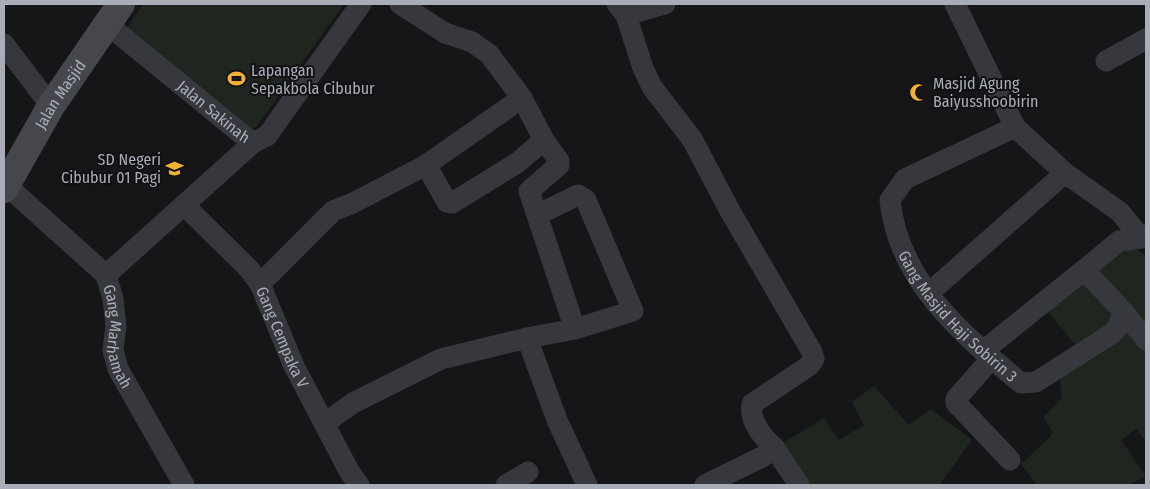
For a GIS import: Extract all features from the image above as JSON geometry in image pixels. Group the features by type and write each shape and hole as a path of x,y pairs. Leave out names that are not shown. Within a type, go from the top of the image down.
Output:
{"street":[{"name":"Jalan Sakinah","path":"114,14 244,136 254,142 267,136 361,4"},
{"path":"400,4 446,33 472,42 489,54 522,98 544,140 560,161 559,165 529,191 575,330"},
{"path":"665,4 622,9 643,68 652,87 692,139 730,211 812,352 814,360 810,365 752,404 751,411 762,437 774,447 799,485"},
{"path":"955,4 1015,127 1065,174 1120,212 1144,236"},
{"name":"Jalan Masjid","path":"5,187 51,106 114,14"},
{"path":"1106,61 1146,39"},
{"path":"4,44 51,106"},
{"path":"260,284 268,273 332,211 354,203 426,165 522,98"},
{"name":"Gang Masjid Haji Sobirin 3","path":"1015,127 905,179 890,200 892,225 902,250 915,274 957,329 1021,383 1036,382 1113,333 1119,325 1123,311"},
{"path":"426,165 447,202 452,203 517,163 544,140"},
{"path":"106,275 254,142"},
{"path":"929,293 1065,174"},
{"name":"Gang Marhamah","path":"5,187 106,275 113,299 116,326 113,350 118,369 184,485"},
{"path":"325,423 353,403 441,359 527,338 575,330 631,313 632,306 583,197 578,195 537,215"},
{"name":"Gang Cempaka V","path":"185,206 249,269 260,284 294,366 359,485"},
{"path":"1010,460 956,403 956,399 987,355 1084,270 1119,241 1144,236"},
{"path":"1084,270 1123,311 1146,340"},
{"path":"527,338 557,420 587,485"},
{"path":"706,485 764,456 774,447"},
{"path":"506,485 528,472"}],"shaded area":[{"name":"Lapangan Sepakbola Cibubur","path":"143,4 344,4 257,126 250,130 124,32"},
{"path":"1119,236 1146,256 1146,442 1136,429 1121,440 1146,476 1129,485 1037,485 1021,464 1053,432 1043,418 1062,398 1059,373 1083,354 1039,301"},
{"path":"874,386 909,425 931,409 972,440 939,485 797,485 775,448 824,418 839,440 864,425 852,402"}],"place":[{"name":"Lapangan Sepakbola Cibubur","path":"237,79"},
{"name":"Masjid Agung Baiyusshoobirin","path":"919,92"},
{"name":"SD Negeri Cibubur 01 Pagi","path":"175,168"}]}
